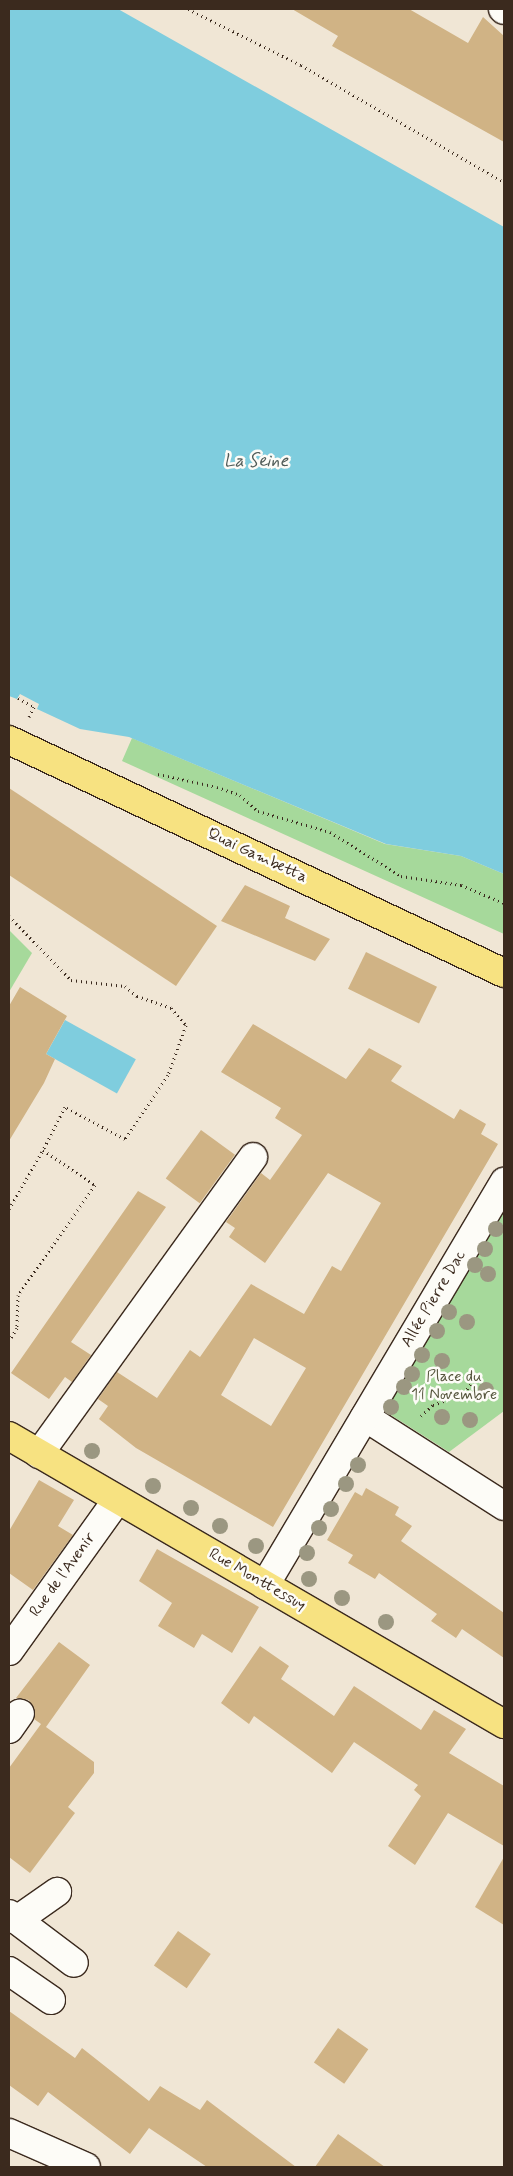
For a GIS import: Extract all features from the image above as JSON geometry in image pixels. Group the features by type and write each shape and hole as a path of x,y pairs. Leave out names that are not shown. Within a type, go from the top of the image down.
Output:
{"main road":[{"name":"Quai Gambetta","path":"9,740 504,973"},
{"name":"Rue Monttessuy","path":"9,1436 504,1724"}],"street":[{"path":"39,1454 253,1157"},
{"name":"Allée Pierre Dac","path":"265,1585 504,1182"},
{"path":"365,1416 504,1506"},
{"name":"Rue de l'Avenir","path":"9,1650 117,1500"},
{"path":"57,1892 13,1917 74,1963"},
{"path":"9,1971 51,2000"},
{"path":"9,2133 86,2167"}],"path":[{"path":"188,9 301,65 504,182"},
{"path":"18,698 34,707 29,717"},
{"path":"153,773 217,787 240,796 258,811 330,832 402,876 461,885 504,903"},
{"path":"9,916 71,980 124,986 137,996 172,1008 186,1025 168,1075 125,1139 66,1107 9,1209"},
{"path":"9,1341 17,1328 18,1295 95,1185 43,1150"},
{"path":"403,1440 433,1405 464,1393 473,1381"}],"green space":[{"path":"132,738 385,844 461,856 504,874 504,934 122,761"},
{"path":"9,930 32,953 9,992"},
{"name":"Place du 11 Novembre","path":"504,1202 504,1411 449,1452 383,1410"}],"water":[{"name":"La Seine","path":"9,9 118,9 504,227 504,874 461,856 386,844 129,737 80,729 37,709 39,704 20,694 17,699 9,696"},
{"path":"65,1020 136,1059 117,1093 46,1054"}],"building":[{"path":"292,9 409,9 468,43 483,17 504,36 504,142 332,46 338,36"},
{"path":"9,788 217,926 176,986 9,875"},
{"path":"245,885 290,906 285,918 330,939 315,961 221,921"},
{"path":"366,952 437,987 419,1023 348,989"},
{"path":"20,987 67,1016 46,1054 55,1059 44,1083 9,1141 9,1006"},
{"path":"253,1024 346,1079 369,1048 402,1066 391,1081 454,1119 460,1109 486,1124 481,1134 498,1144 273,1527 136,1448 99,1419 108,1406 98,1399 117,1372 157,1398 190,1350 200,1357 251,1284 304,1314 332,1266 341,1271 381,1203 328,1173 265,1263 229,1237 235,1228 226,1222 261,1173 270,1180 302,1135 275,1118 281,1108 221,1072","holes":["254,1338 306,1368 271,1426 221,1395"]},
{"path":"201,1130 235,1155 200,1203 166,1179"},
{"path":"138,1191 166,1207 71,1342 91,1355 72,1382 65,1377 49,1399 11,1373"},
{"path":"39,1480 74,1500 58,1526 73,1535 33,1590 9,1573 9,1531"},
{"path":"366,1488 399,1507 395,1515 412,1526 401,1541 504,1613 504,1658 462,1629 456,1638 431,1621 437,1614 379,1573 375,1579 348,1563 353,1555 327,1540 355,1492 362,1496"},
{"path":"157,1549 259,1607 232,1653 202,1634 194,1648 158,1626 172,1603 139,1581"},
{"path":"59,1642 90,1665 46,1727 94,1762 94,1773 68,1807 75,1813 30,1873 9,1857 9,1768 41,1724 34,1719 29,1700 16,1698"},
{"path":"260,1646 289,1666 281,1679 334,1716 354,1686 421,1730 434,1710 466,1729 449,1753 504,1786 504,1846 448,1813 415,1865 388,1846 421,1796 414,1790 418,1785 354,1742 332,1773 254,1716 249,1724 221,1703"},
{"path":"504,1857 504,1925 475,1907"},
{"path":"178,1931 211,1954 187,1988 154,1965"},
{"path":"9,2011 75,2058 82,2048 149,2101 160,2086 200,2110 207,2100 296,2167 207,2167 149,2128 130,2154 48,2092 38,2106 9,2085"},
{"path":"338,2028 368,2049 344,2084 314,2062"},
{"path":"338,2134 385,2167 315,2167"}]}
